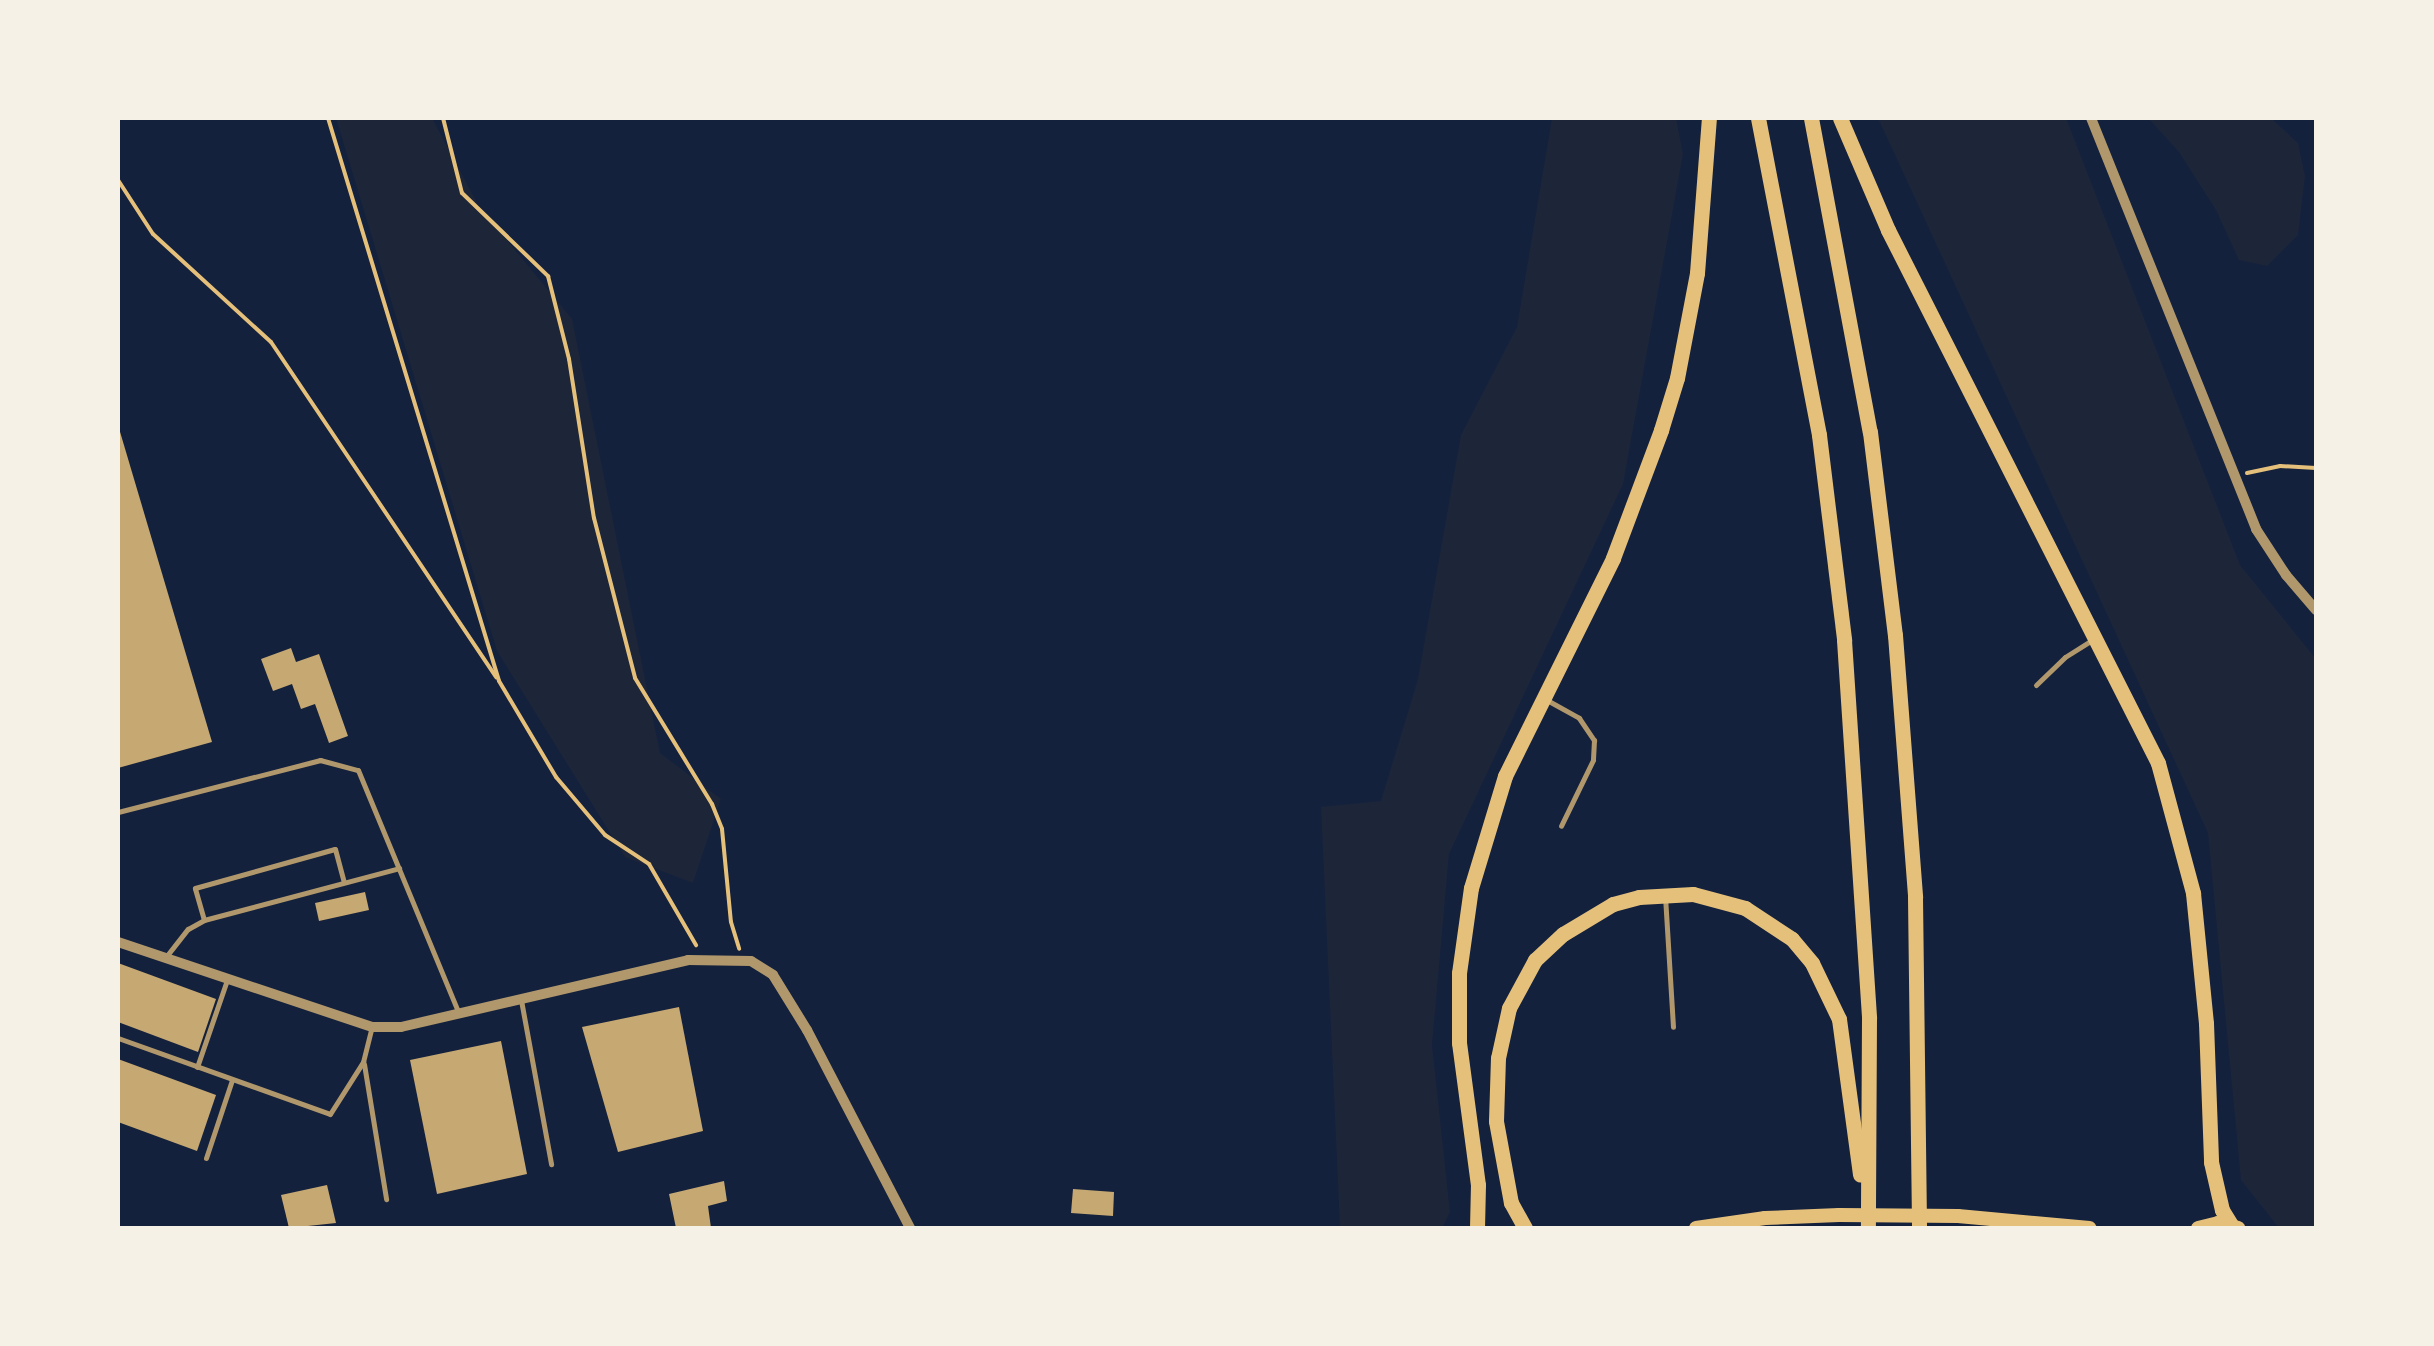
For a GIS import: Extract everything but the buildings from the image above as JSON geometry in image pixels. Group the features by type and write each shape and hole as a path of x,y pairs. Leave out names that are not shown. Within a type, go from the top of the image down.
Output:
{"highway":[{"path":"1477,1228 1478,1184 1459,1043 1464,926 1493,806 1618,545 1677,378 1703,225 1709,118"},
{"path":"1758,118 1805,355 1830,522 1852,727 1869,1018 1868,1228"},
{"path":"1811,118 1856,353 1881,512 1904,732 1918,1023 1920,1228"},
{"path":"1840,118 1888,230 2158,764 2185,850 2201,958 2211,1162 2222,1210 2235,1227"},
{"path":"1524,1228 1511,1204 1496,1121 1498,1058 1509,1008 1535,960 1563,934 1614,904 1665,893 1733,904 1792,939 1828,991 1839,1019 1868,1228"}],"main road":[{"path":"1696,1228 1802,1216 1958,1216 2090,1228"},
{"path":"2030,1223 2048,1228"},
{"path":"2198,1228 2235,1227"}],"street":[{"path":"2091,118 2256,528 2286,575 2316,610"},
{"path":"118,942 372,1027 402,1027 704,958 742,958 773,975 807,1030 910,1228"}],"lane":[{"path":"2036,685 2065,656 2097,638"},
{"path":"1542,697 1580,718 1594,740 1594,760 1561,826"},
{"path":"118,812 320,760 358,770 459,1014"},
{"path":"204,920 195,888 335,849 344,882"},
{"path":"165,958 188,929 204,920 399,868"},
{"path":"1665,893 1672,1027"},
{"path":"197,1067 227,980"},
{"path":"520,1000 551,1164"},
{"path":"118,1038 330,1114 364,1062 372,1027"},
{"path":"364,1062 386,1199"},
{"path":"206,1158 232,1080"}],"path":[{"path":"328,118 499,681"},
{"path":"443,118 462,192 548,276 569,359 594,518 635,678 712,804 722,828 731,922 742,958"},
{"path":"118,180 153,234 271,342 499,681 556,777 605,835 649,864 704,958"},
{"path":"2237,476 2280,466 2316,468"}],"shaded area":[{"path":"336,118 432,118 478,205 572,319 660,753 721,799 693,883 625,857 497,651"},
{"path":"1552,118 1676,118 1683,154 1623,484 1449,854 1432,1045 1450,1212 1442,1228 1340,1228 1321,807 1381,801 1418,679 1461,435 1517,327"},
{"path":"1878,118 2066,118 2240,565 2316,659 2316,1228 2279,1228 2241,1180 2208,833"},
{"path":"2148,118 2271,118 2298,143 2305,176 2298,235 2267,266 2239,260 2216,210 2179,152"}]}
